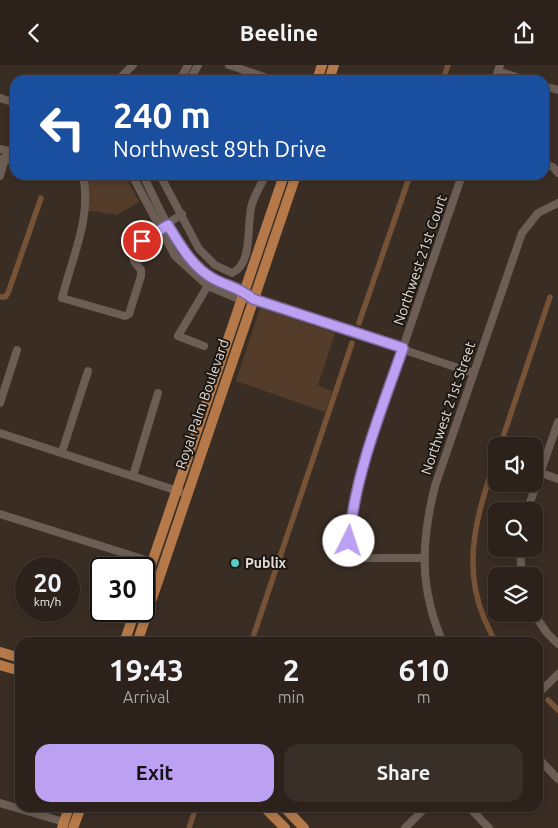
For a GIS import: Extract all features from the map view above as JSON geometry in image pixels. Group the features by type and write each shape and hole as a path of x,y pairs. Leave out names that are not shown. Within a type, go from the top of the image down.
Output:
{"main road":[{"name":"Royal Palm Boulevard","path":"139,637 243,296 282,180"},
{"name":"Royal Palm Boulevard","path":"154,557 182,492 294,180"},
{"path":"126,637 131,622"},
{"path":"0,652 15,656"},
{"path":"0,665 15,670"},
{"path":"63,825 67,812"},
{"path":"74,828 78,812"},
{"path":"269,812 285,828"},
{"path":"289,812 304,828"}],"street":[{"path":"123,75 133,65"},
{"path":"229,65 258,75"},
{"path":"499,68 514,75"},
{"path":"0,176 2,159 7,151"},
{"path":"84,180 86,186 80,242 62,298 126,316 129,313 141,276 141,270 134,261 136,247 182,214"},
{"path":"135,180 175,256 208,287 253,299 473,373"},
{"path":"146,180 182,248 212,278 243,296"},
{"path":"163,180 199,249 206,258 227,273 237,271 240,268 248,244 252,203 264,180"},
{"name":"Northwest 21st Court","path":"423,558 360,557 353,555 349,541 351,516 358,479 460,180"},
{"name":"Northwest 21st Street","path":"441,637 432,613 423,558 428,516 435,486 522,233 538,213 558,203"},
{"path":"204,346 178,336 212,278"},
{"path":"0,403 18,349"},
{"path":"62,452 88,371"},
{"path":"132,476 158,393"},
{"path":"543,467 558,422"},
{"path":"0,433 182,492"},
{"path":"543,474 558,479"},
{"path":"0,514 136,557"},
{"path":"540,622 558,644"},
{"path":"543,689 558,674"},
{"path":"543,763 558,779"},
{"path":"0,803 15,808"},
{"path":"26,812 63,825"},
{"path":"405,828 421,812"},
{"path":"474,812 489,828"}],"shaded area":[{"path":"83,180 128,180 139,202 117,215 84,210"},
{"path":"260,308 335,333 318,385 332,391 325,412 236,381"}],"waterway":[{"path":"445,75 448,65"},
{"path":"359,323 408,180"},
{"path":"0,297 5,297 8,293 41,198"},
{"path":"503,437 550,297"},
{"path":"253,637 352,343"},
{"path":"488,483 478,517 473,557 477,598 493,637"},
{"path":"548,700 558,710"},
{"path":"189,828 194,812"}],"place":[{"name":"Publix","path":"235,563"}],"route":[{"path":"142,241 168,225 182,248 196,265 212,278 244,291 253,299 403,348 358,479 351,516 349,541"}]}
